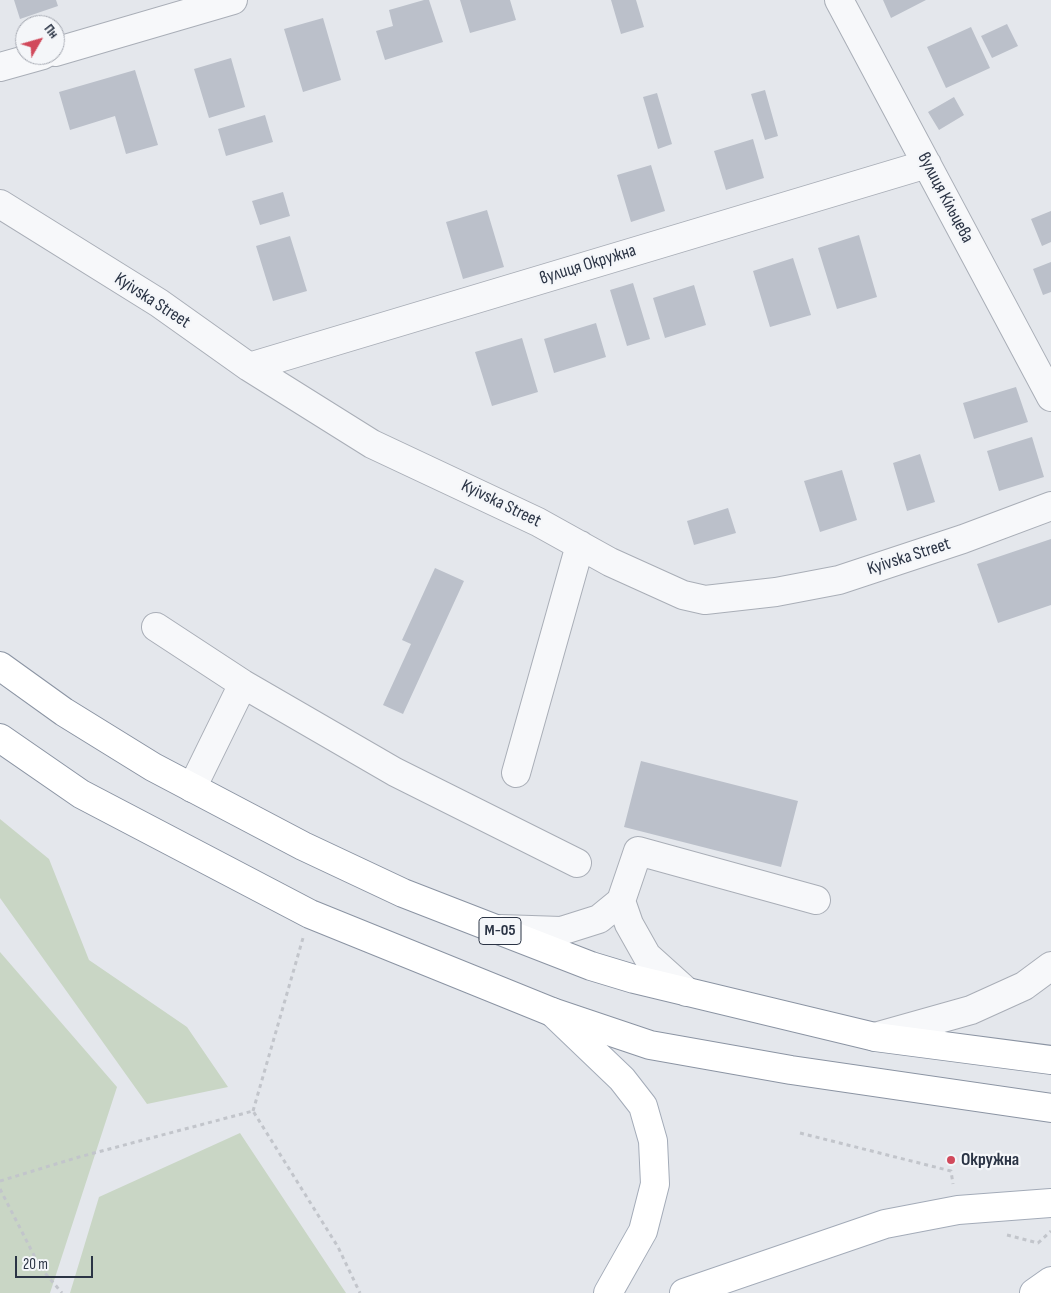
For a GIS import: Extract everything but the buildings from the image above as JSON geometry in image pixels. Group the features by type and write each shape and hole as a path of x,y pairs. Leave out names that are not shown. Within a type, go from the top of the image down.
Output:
{"main road":[{"name":"М-05","path":"0,666 64,712 153,767 303,846 403,892 591,966 687,992 875,1037 1051,1060"},
{"path":"0,738 81,794 310,914 552,1012 650,1045 791,1070 1051,1108"},
{"path":"552,1012 622,1079 643,1106 652,1141 655,1184 643,1232 608,1293"},
{"path":"684,1293 885,1224 958,1210 1051,1203"},
{"path":"1034,1293 1051,1281"}],"street":[{"path":"65,49 233,0"},
{"name":"вулиця Кільцева","path":"839,0 1051,397"},
{"path":"0,67 15,63"},
{"name":"вулиця Окружна","path":"249,367 927,164"},
{"name":"Kyivska Street","path":"0,204 159,303 249,367 372,444 520,513 610,562 683,595 705,600 776,592 838,580 963,539 1051,506"},
{"path":"516,773 580,545"},
{"path":"156,627 243,684 395,772 576,863"},
{"path":"192,788 243,684"},
{"path":"497,929 560,931 599,920 621,902 638,851 816,900"},
{"path":"621,902 629,924 647,956 687,992"},
{"path":"875,1037 971,1010 1024,986 1051,966"}],"path":[{"path":"310,914 254,1111 338,1246 360,1293"},
{"path":"0,1181 79,1157 254,1111"},
{"path":"800,1133 951,1171 958,1210"},
{"path":"0,1189 40,1267 62,1293"},
{"path":"1038,1243 1051,1231"}],"green space":[{"path":"0,819 49,859 89,960 187,1027 228,1087 147,1104 0,898"},
{"path":"0,952 117,1087 50,1293 0,1293"},
{"path":"240,1133 346,1293 70,1293 99,1197"}],"place":[{"name":"Окружна","path":"951,1160"}]}
